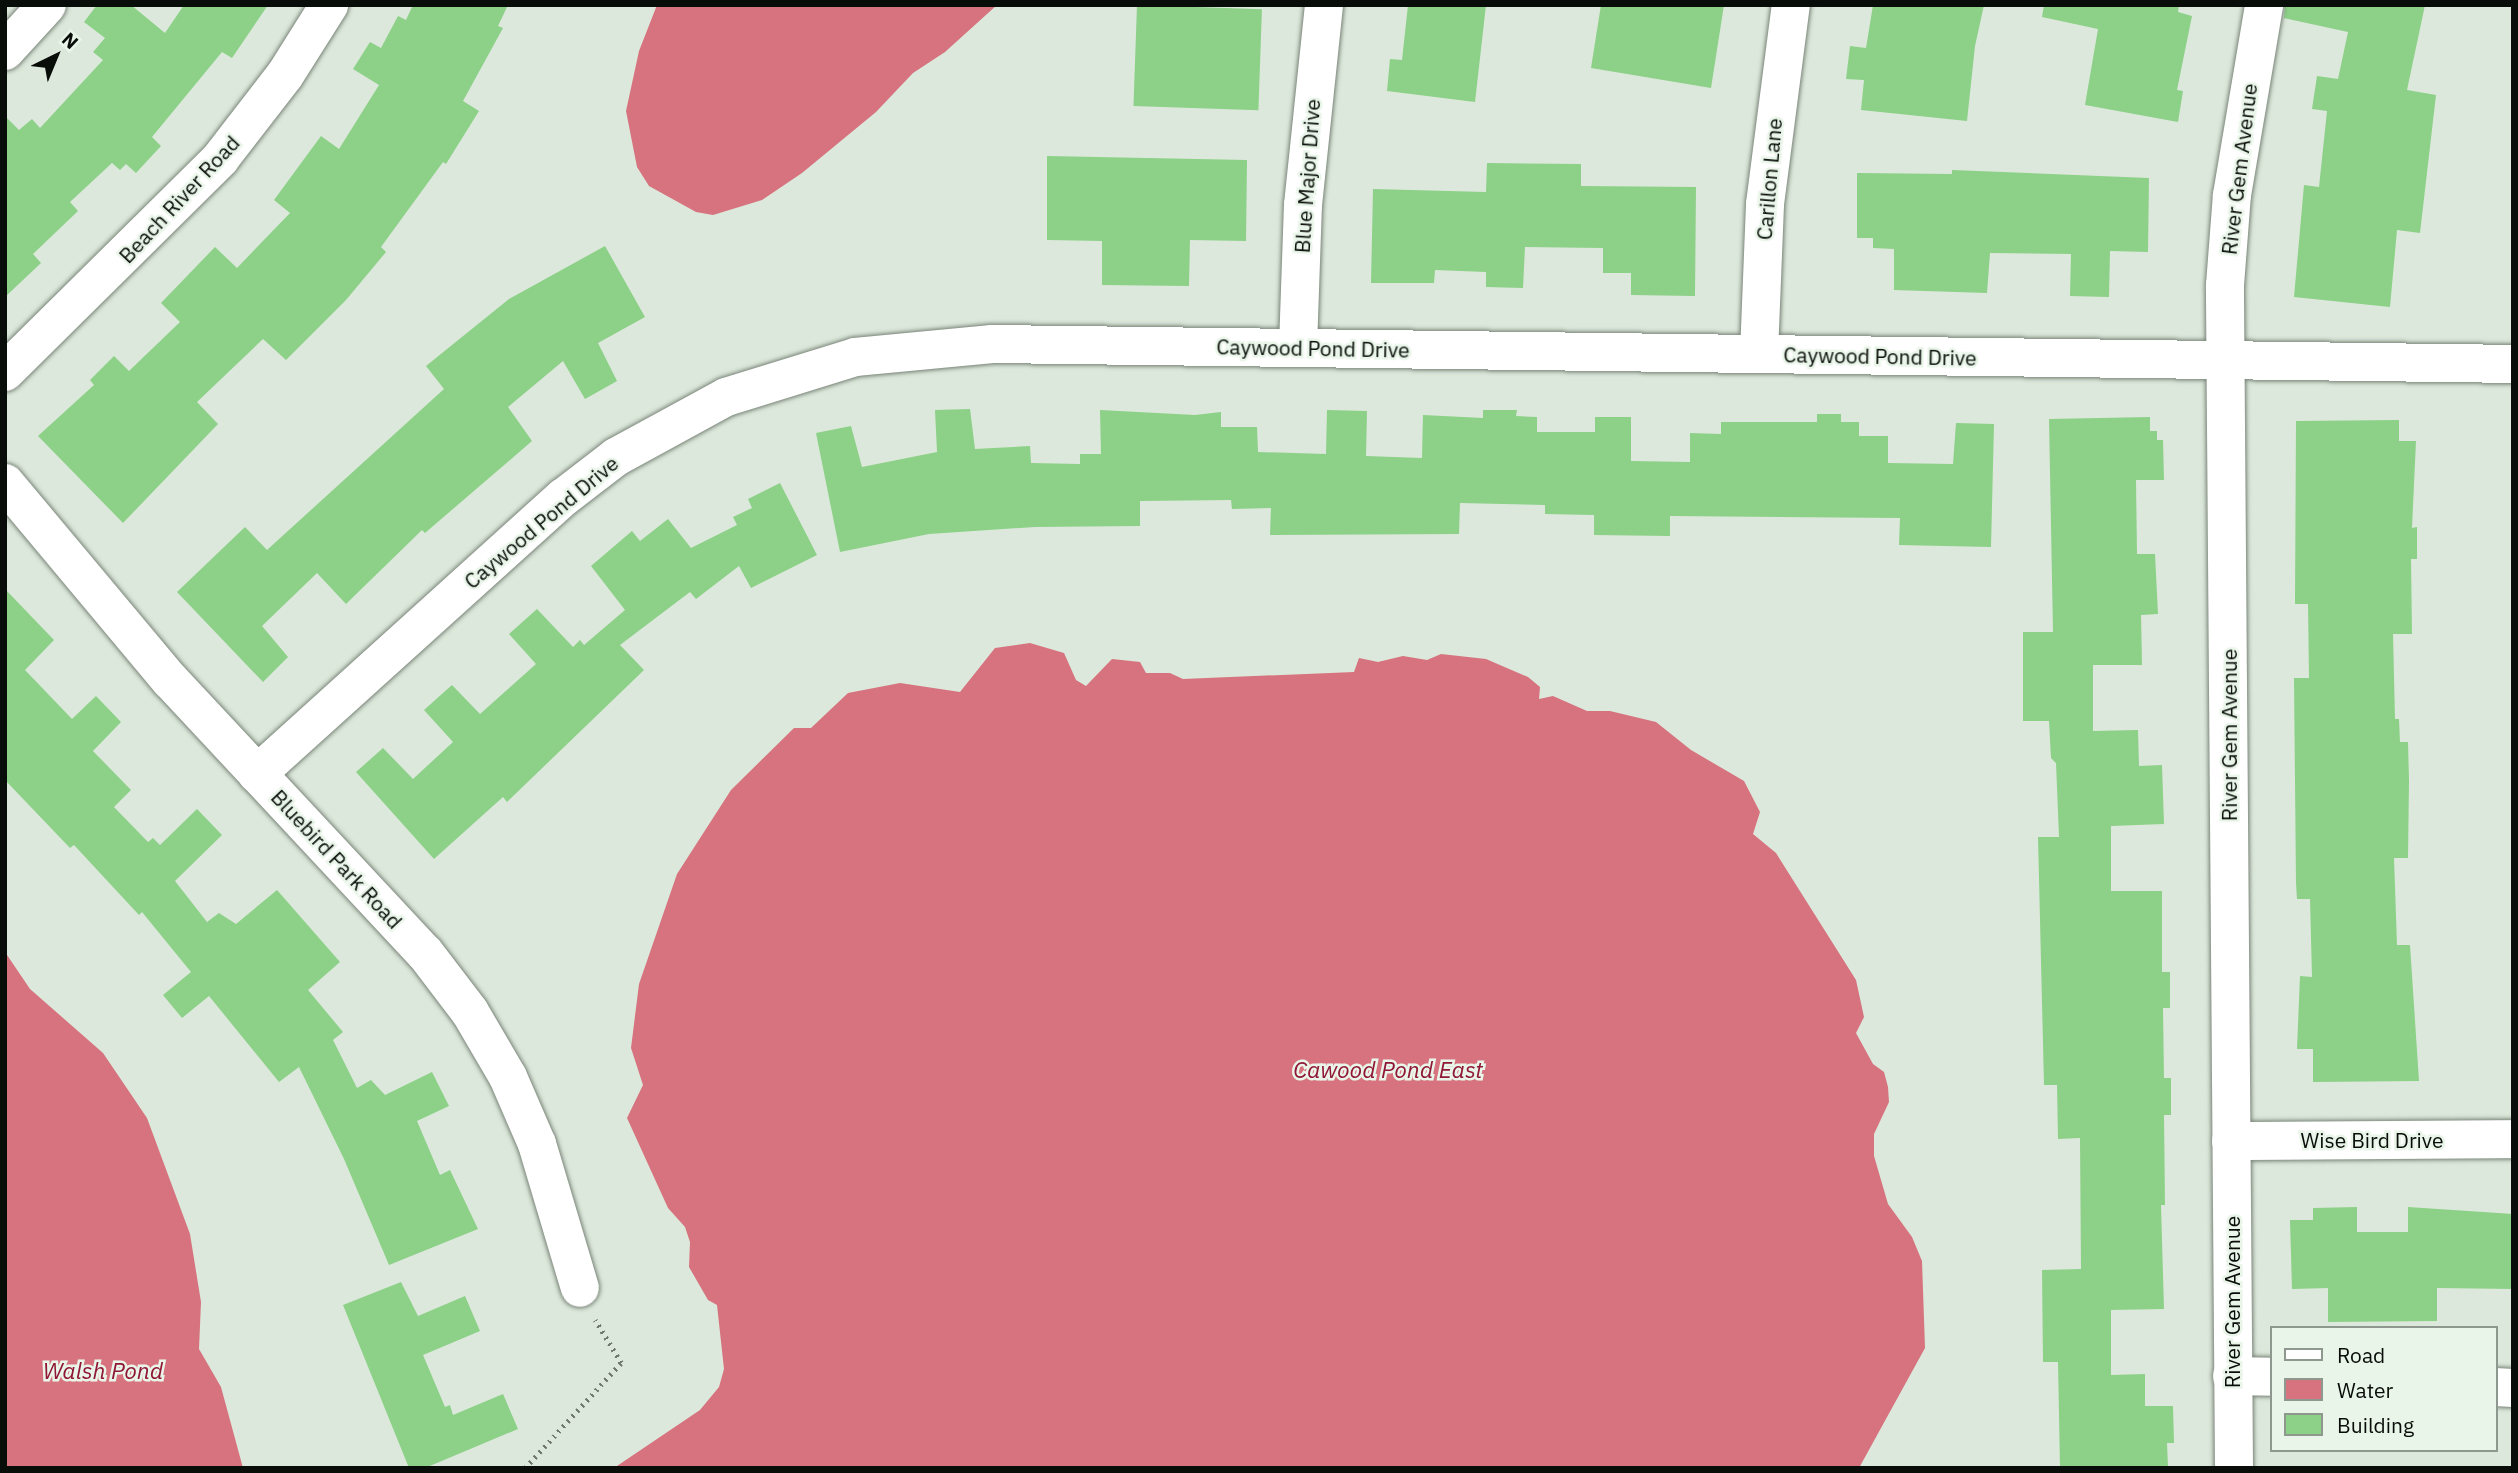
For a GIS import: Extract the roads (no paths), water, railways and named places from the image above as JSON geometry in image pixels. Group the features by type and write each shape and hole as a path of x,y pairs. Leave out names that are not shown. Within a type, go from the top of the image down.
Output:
{"street":[{"path":"5,51 47,5"},
{"name":"Beach River Road","path":"5,372 220,159 277,86 329,5"},
{"name":"Blue Major Drive","path":"1298,347 1306,163 1324,5"},
{"name":"Carillon Lane","path":"1759,354 1765,204 1791,5"},
{"name":"River Gem Avenue","path":"2234,1468 2226,361 2232,195 2264,5"},
{"name":"Caywood Pond Drive","path":"257,774 592,475 667,425 748,388 855,357 933,346 1298,347 2513,364"},
{"name":"Bluebird Park Road","path":"5,483 170,680 425,953 477,1022 508,1077 537,1144 580,1288"},
{"name":"Wise Bird Drive","path":"2231,1142 2513,1139"},
{"path":"2232,1376 2270,1377"}],"water":[{"path":"657,5 997,5 945,52 913,73 876,112 802,173 762,200 713,215 696,212 649,186 637,167 626,111 639,51"},
{"name":"Cawood Pond East","path":"1030,643 1064,653 1076,680 1086,686 1112,659 1140,662 1146,673 1170,673 1183,679 1354,672 1359,658 1378,662 1403,656 1427,660 1441,654 1486,659 1528,677 1540,687 1539,699 1553,696 1587,711 1610,711 1656,722 1691,750 1744,781 1760,812 1753,834 1776,853 1856,980 1864,1017 1856,1033 1873,1064 1884,1072 1888,1087 1889,1102 1874,1134 1874,1156 1888,1204 1912,1237 1922,1261 1925,1348 1859,1468 614,1468 700,1410 719,1387 724,1369 717,1305 708,1300 689,1267 690,1242 685,1227 668,1208 627,1118 643,1085 631,1048 639,984 677,874 731,790 794,728 811,728 848,693 900,683 960,692 995,648"},
{"name":"Walsh Pond","path":"5,952 30,989 103,1053 147,1118 190,1234 201,1302 199,1349 221,1387 243,1468 5,1468"}]}
